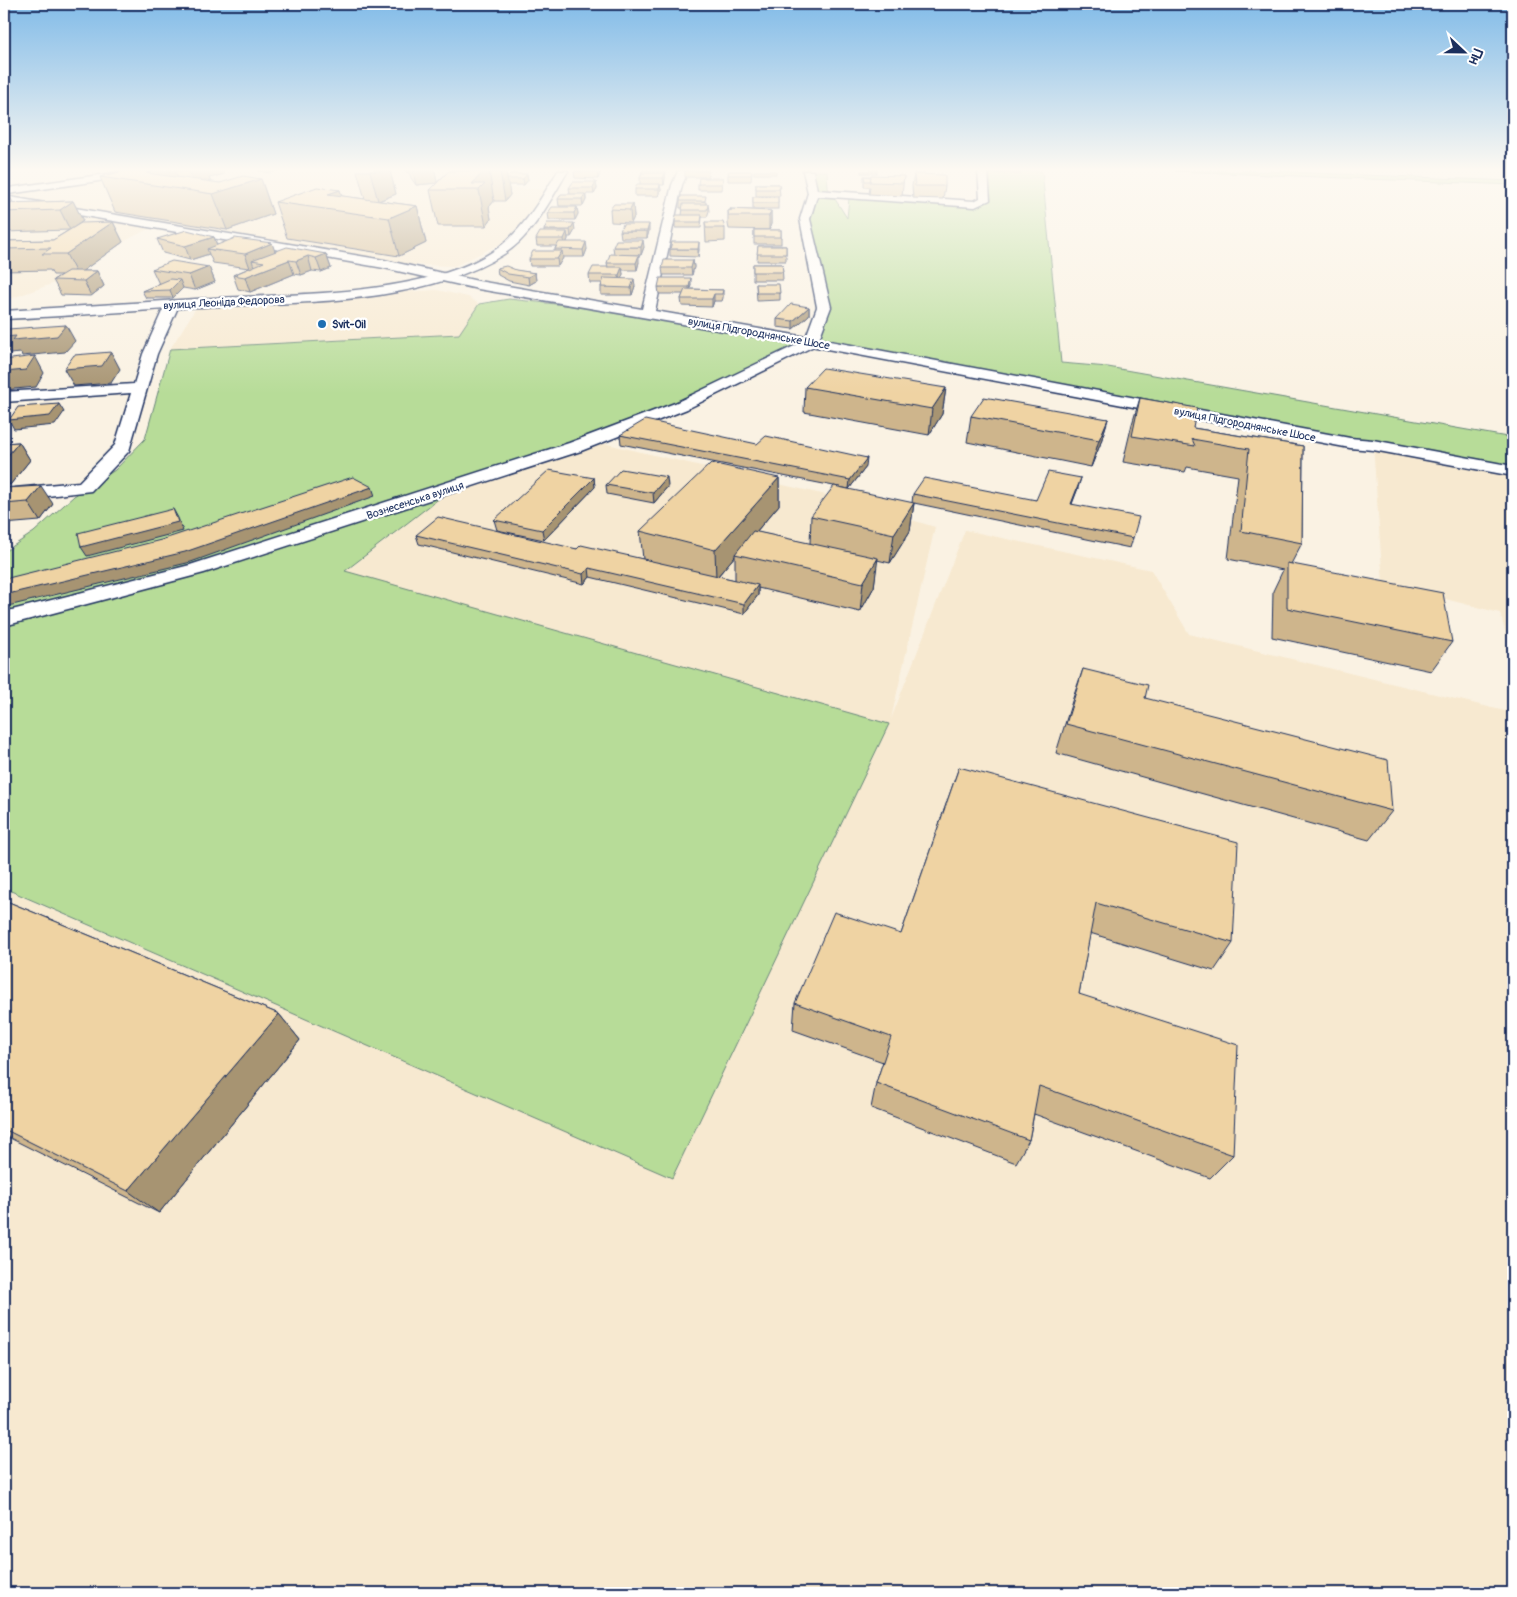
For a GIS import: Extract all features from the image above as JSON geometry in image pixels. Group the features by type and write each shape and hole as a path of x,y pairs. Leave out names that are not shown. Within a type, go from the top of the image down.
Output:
{"street":[{"name":"вулиця Підгороднянське Шосе","path":"284,246 443,276 478,285 811,342 1350,443 1373,445 1513,471"},
{"name":"вулиця Леоніда Федорова","path":"4,315 341,293 408,284 474,266 500,252 508,246"},
{"path":"648,314 663,246"},
{"path":"810,246 824,307 811,342"},
{"path":"4,495 84,487 123,447 150,354 172,305"},
{"name":"Вознесенська вулиця","path":"4,619 197,569 575,448 681,406 811,342"},
{"path":"4,397 139,388"}],"shaded area":[{"path":"4,246 118,246 77,275 4,301"},
{"path":"272,246 497,246 455,266 384,264"},
{"path":"437,290 468,297 479,304 459,334 170,349 196,308 297,303 386,293"},
{"path":"594,441 835,497 935,527 891,719 965,530 1151,570 1189,634 1513,713 1513,1593 4,1593 4,889 672,1177 889,724 345,572 454,487"},
{"path":"1373,445 1513,471 1513,659 1500,613 1383,583"}],"green space":[{"path":"811,246 1049,246 1061,363 1108,367 1513,438 1513,471 811,342 824,307"},
{"path":"509,299 648,314 811,342 737,380 454,487 345,571 889,724 672,1178 4,888 4,552 34,532 74,496 115,470 145,439 170,349 459,334 479,304"}],"building":[{"path":"4,246 78,246 66,254 42,254 51,248 4,249"},
{"path":"216,246 266,246 245,254 207,249"},
{"path":"557,246 585,246 583,250 555,249"},
{"path":"614,246 641,246 641,247 613,247"},
{"path":"671,246 698,246 698,249 670,249"},
{"path":"758,246 786,246 786,254 757,254"},
{"path":"287,247 326,254 316,258 308,256 296,261 289,260 245,277 233,275 264,262 252,260"},
{"path":"533,251 562,251 557,259 529,259"},
{"path":"610,254 639,255 636,263 607,263"},
{"path":"664,260 693,260 691,268 662,268"},
{"path":"172,261 209,267 189,275 152,269"},
{"path":"753,264 782,264 783,272 753,272"},
{"path":"506,266 516,270 535,273 528,277 508,274 497,268"},
{"path":"593,267 622,267 619,275 589,275"},
{"path":"68,271 97,271 84,281 53,280"},
{"path":"604,278 634,279 631,288 601,287"},
{"path":"660,278 691,278 689,287 658,287"},
{"path":"170,279 180,280 170,290 142,291"},
{"path":"756,284 779,284 780,293 757,293"},
{"path":"685,289 723,290 722,294 714,294 712,299 681,299"},
{"path":"791,304 809,307 793,321 777,319"},
{"path":"66,325 57,336 13,340 16,336 4,337 8,329"},
{"path":"111,352 102,366 64,369 74,355"},
{"path":"35,356 26,370 4,372 4,360"},
{"path":"823,368 946,388 932,409 805,387"},
{"path":"984,397 1108,419 1099,440 971,416"},
{"path":"1140,398 1197,408 1193,428 1303,446 1302,543 1241,531 1249,449 1192,439 1195,446 1132,436"},
{"path":"59,404 50,416 9,420 18,407"},
{"path":"645,420 757,444 766,436 867,458 850,480 620,435"},
{"path":"19,442 4,460 4,443"},
{"path":"711,463 779,478 715,550 640,531"},
{"path":"621,469 667,477 653,493 606,485"},
{"path":"549,470 594,478 542,530 494,520"},
{"path":"1048,472 1081,478 1071,504 1139,517 1133,538 913,494 924,478 1036,500"},
{"path":"353,477 372,487 185,552 4,595 4,579 161,540"},
{"path":"41,486 28,502 4,504 4,488"},
{"path":"834,486 914,503 894,534 811,516"},
{"path":"173,509 178,522 81,547 78,533"},
{"path":"438,517 577,549 581,545 758,585 744,604 589,568 583,574 416,535"},
{"path":"753,531 878,558 863,583 735,554"},
{"path":"1287,563 1443,593 1452,642 1287,608"},
{"path":"1083,669 1148,685 1145,698 1388,760 1392,811 1066,724"},
{"path":"959,767 1238,842 1233,943 1096,903 1079,994 1238,1045 1233,1155 1039,1086 1029,1140 876,1083 891,1037 795,1003 834,912 901,934"},
{"path":"4,900 279,1014 128,1191 4,1129"}],"place":[{"name":"Svit-Oil","path":"322,324"}]}
